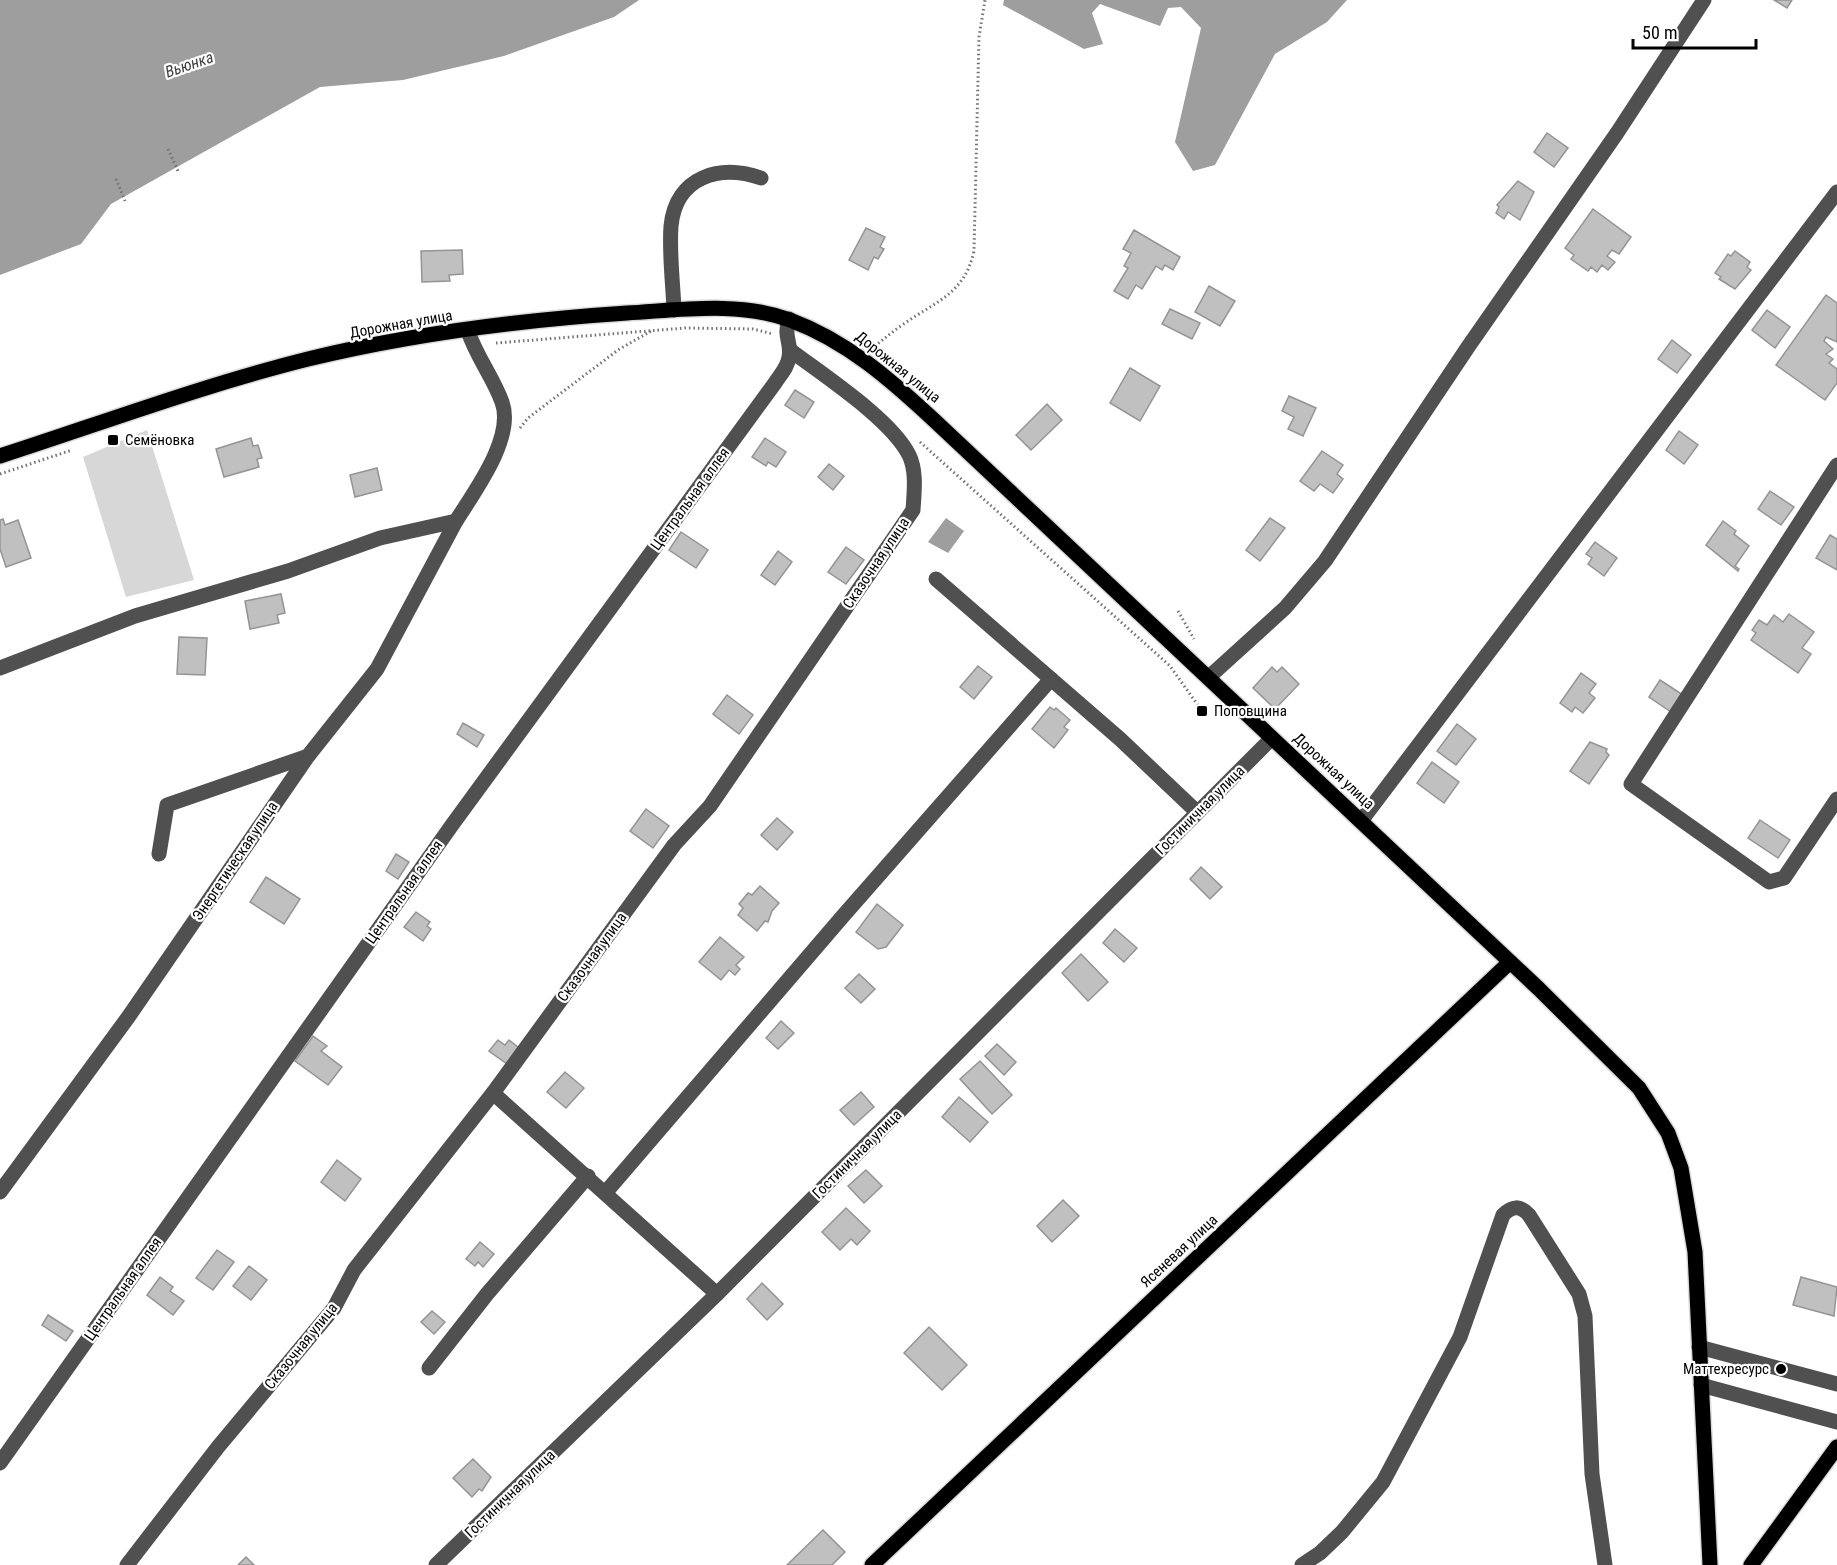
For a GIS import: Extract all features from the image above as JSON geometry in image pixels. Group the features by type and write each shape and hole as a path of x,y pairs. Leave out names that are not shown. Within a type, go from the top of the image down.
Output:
{"main road":[{"name":"Дорожная улица","path":"0,456 212,387 309,359 470,338 557,319 674,310 744,310 789,319 836,341 860,356 935,421 1209,677 1627,1074 1650,1102 1668,1133 1681,1168 1690,1217 1710,1565"},
{"name":"Ясеневая улица","path":"872,1565 1510,962"},
{"path":"1751,1565 1837,1447"}],"street":[{"path":"1209,677 1285,608 1325,561 1468,346 1643,95 1704,0"},
{"path":"674,310 671,227 674,211 680,199 690,187 711,174 735,171 761,178"},
{"path":"1361,821 1835,198"},
{"name":"Центральная аллея","path":"0,1463 445,835 775,383 789,359 787,343 789,319"},
{"name":"Энергетическая улица","path":"0,1192 129,1016 308,756 377,669 456,521 494,460 506,416 502,402 470,338"},
{"name":"Сказочная улица","path":"127,1565 218,1447 334,1308 354,1270 494,1092 674,845 710,806 912,510 914,480 909,455 888,427 787,343"},
{"path":"1837,465 1631,784 1768,882 1784,878 1837,799"},
{"path":"0,668 135,616 288,571 380,538 456,521"},
{"path":"936,579 1120,739 1197,812"},
{"path":"606,1192 843,916 1051,679"},
{"name":"Гостиничная улица","path":"436,1565 717,1294 1272,738"},
{"path":"159,854 166,805 308,756"},
{"path":"494,1092 717,1294"},
{"path":"429,1368 487,1294 588,1176"},
{"path":"1302,1565 1320,1553 1342,1532 1383,1482 1460,1337 1503,1215 1513,1207 1519,1207 1529,1215 1579,1294 1585,1316 1592,1474 1605,1565"},
{"path":"1699,1347 1837,1384"},
{"path":"1701,1385 1837,1422"}],"path":[{"path":"860,356 952,293 964,280 971,267 974,251 979,37 985,0"},
{"path":"168,149 178,171"},
{"path":"116,179 124,201"},
{"path":"470,338 654,330 753,329 787,343"},
{"path":"514,435 528,418 609,356 654,330"},
{"path":"914,436 1170,666 1202,711"},
{"path":"0,474 79,448"},
{"path":"1178,611 1194,639"}],"shaded area":[{"path":"147,430 194,580 126,597 83,457"}],"water":[{"name":"Вьюнка","path":"0,0 639,0 614,17 504,56 403,80 320,87 111,204 81,244 0,275"},
{"path":"1004,0 1347,0 1327,22 1275,54 1215,165 1193,171 1175,142 1201,28 1181,7 1168,8 1160,26 1100,4 1092,13 1103,44 1084,49 1003,5"},
{"path":"946,518 964,531 948,553 928,542"}],"building":[{"path":"1774,0 1792,0 1787,8"},
{"path":"1547,133 1568,148 1554,167 1534,152"},
{"path":"1518,181 1534,192 1520,220 1508,212 1504,219 1496,213 1499,207 1497,205"},
{"path":"1593,209 1631,237 1619,254 1612,250 1607,256 1615,262 1608,270 1602,265 1597,272 1591,267 1588,271 1571,259 1574,255 1565,248"},
{"path":"866,228 885,237 880,247 884,249 878,259 874,257 868,270 849,260"},
{"path":"1134,230 1180,257 1173,270 1165,265 1162,270 1156,266 1142,289 1136,285 1128,299 1114,291 1128,268 1124,266 1131,253 1123,249"},
{"path":"462,250 463,274 449,275 450,281 422,282 421,251"},
{"path":"1735,251 1750,262 1747,267 1751,270 1735,289 1719,279 1721,277 1715,273 1728,254 1731,256"},
{"path":"1209,286 1235,301 1220,326 1195,312"},
{"path":"1826,295 1837,303 1837,342 1826,337 1824,341 1833,349 1826,354 1833,359 1829,363 1837,369 1837,383 1825,400 1776,365"},
{"path":"1170,309 1200,323 1192,339 1162,324"},
{"path":"1767,310 1790,327 1775,348 1752,330"},
{"path":"1672,340 1691,355 1677,373 1658,359"},
{"path":"1130,368 1160,386 1140,421 1110,403"},
{"path":"795,390 814,402 804,418 785,405"},
{"path":"1289,396 1316,408 1303,436 1288,429 1294,417 1282,411"},
{"path":"1047,404 1062,420 1031,450 1016,435"},
{"path":"1679,431 1698,445 1684,464 1666,450"},
{"path":"251,438 253,446 258,445 262,458 257,459 259,467 224,477 216,449"},
{"path":"765,438 786,452 776,467 768,462 766,466 752,457"},
{"path":"1322,451 1343,465 1337,474 1343,479 1333,493 1320,484 1314,491 1300,481"},
{"path":"829,464 844,476 833,490 818,477"},
{"path":"377,468 382,490 355,497 350,475"},
{"path":"1770,491 1794,507 1781,525 1758,509"},
{"path":"1270,518 1285,528 1260,561 1246,550"},
{"path":"3,519 5,525 18,520 31,558 6,567 0,549 0,520"},
{"path":"1723,521 1736,531 1734,534 1749,546 1735,566 1739,569 1738,571 1706,545"},
{"path":"681,532 708,550 696,568 669,550"},
{"path":"1830,535 1837,539 1837,570 1816,558"},
{"path":"1595,542 1617,558 1604,576 1588,564 1592,558 1586,554"},
{"path":"846,547 864,560 846,584 828,572"},
{"path":"778,551 792,562 775,585 761,575"},
{"path":"281,594 285,613 277,615 279,623 250,629 245,601"},
{"path":"1789,614 1814,632 1802,648 1811,654 1798,673 1751,640 1756,633 1752,630 1759,620 1767,625 1774,615 1783,622"},
{"path":"179,637 207,638 205,675 177,674"},
{"path":"978,666 992,677 974,699 960,687"},
{"path":"1272,667 1277,672 1282,667 1299,684 1275,709 1253,688"},
{"path":"1581,673 1596,684 1589,693 1595,698 1583,713 1575,707 1572,712 1560,703"},
{"path":"1660,680 1683,695 1671,712 1649,697"},
{"path":"727,695 753,715 739,734 713,714"},
{"path":"1050,707 1054,710 1056,708 1070,720 1064,727 1068,730 1054,748 1032,729"},
{"path":"463,723 484,735 477,747 457,734"},
{"path":"1457,724 1476,739 1456,765 1437,751"},
{"path":"1590,742 1607,749 1606,752 1609,755 1589,784 1570,771"},
{"path":"1432,762 1459,782 1444,803 1417,783"},
{"path":"646,809 669,826 653,848 630,831"},
{"path":"777,818 793,832 777,850 761,835"},
{"path":"1760,820 1790,840 1778,858 1748,838"},
{"path":"396,854 409,862 398,879 386,871"},
{"path":"1201,867 1222,887 1210,899 1190,879"},
{"path":"266,877 300,899 284,924 250,902"},
{"path":"760,886 779,903 772,911 768,922 765,921 757,931 738,915 743,908 739,904 748,893 752,895"},
{"path":"877,904 903,925 886,947 878,949 856,932"},
{"path":"416,912 430,922 427,926 431,929 423,941 404,927"},
{"path":"1115,929 1137,948 1124,962 1103,943"},
{"path":"720,937 744,957 736,965 740,969 735,975 729,970 721,980 699,962"},
{"path":"1081,954 1108,982 1088,1001 1062,973"},
{"path":"859,974 875,989 861,1003 845,988"},
{"path":"781,1021 794,1033 778,1049 766,1038"},
{"path":"313,1036 327,1046 321,1051 342,1067 328,1085 295,1061"},
{"path":"498,1040 505,1045 509,1040 519,1048 507,1064 489,1051"},
{"path":"997,1044 1016,1062 1004,1075 985,1056"},
{"path":"980,1061 1012,1095 992,1114 960,1079"},
{"path":"565,1072 584,1088 566,1108 547,1092"},
{"path":"861,1092 874,1107 854,1125 840,1110"},
{"path":"959,1097 988,1122 970,1142 942,1117"},
{"path":"337,1160 361,1179 345,1201 321,1182"},
{"path":"866,1170 882,1186 864,1203 848,1186"},
{"path":"1063,1200 1079,1216 1052,1242 1037,1226"},
{"path":"846,1208 870,1231 857,1245 851,1239 840,1250 822,1232"},
{"path":"480,1242 494,1254 483,1267 478,1262 475,1266 466,1259"},
{"path":"217,1250 234,1262 213,1290 196,1278"},
{"path":"249,1266 267,1280 251,1300 233,1286"},
{"path":"160,1277 173,1287 170,1291 184,1301 173,1315 147,1295"},
{"path":"1801,1277 1837,1287 1834,1316 1793,1305"},
{"path":"762,1283 783,1304 767,1320 747,1299"},
{"path":"432,1311 445,1322 434,1334 421,1322"},
{"path":"48,1315 73,1331 66,1341 42,1325"},
{"path":"929,1327 967,1365 942,1390 904,1353"},
{"path":"473,1459 491,1477 482,1491 479,1489 472,1497 453,1478"},
{"path":"823,1530 845,1552 832,1565 787,1565"},
{"path":"246,1557 254,1565 238,1565"}],"place":[{"name":"Семёновка","path":"113,440"},
{"name":"Поповщина","path":"1202,711"},
{"name":"Маттехресурс","path":"1781,1369"}]}
